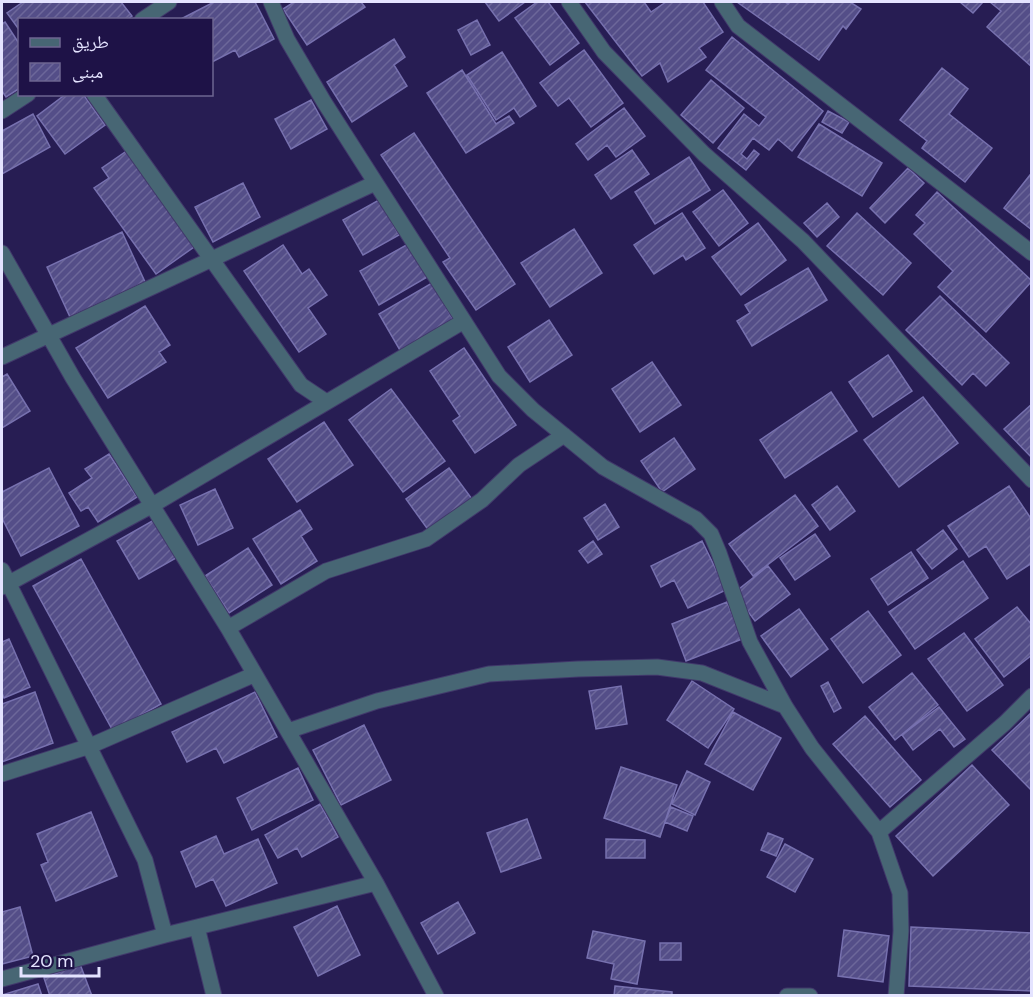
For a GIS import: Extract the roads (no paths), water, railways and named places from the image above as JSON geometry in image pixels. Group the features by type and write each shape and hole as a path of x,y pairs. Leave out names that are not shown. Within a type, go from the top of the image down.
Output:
{"street":[{"path":"145,18 169,2"},
{"path":"270,2 287,39 375,183 499,376 533,410 603,467 696,519 711,534 750,642 785,706 812,748 879,832 900,893 901,931 896,996"},
{"path":"568,2 604,52 704,154 803,241 1032,480"},
{"path":"722,2 738,27 1032,253"},
{"path":"2,111 25,96"},
{"path":"95,96 301,385 326,401"},
{"path":"2,357 375,183"},
{"path":"2,253 73,378 228,628 376,882 436,996"},
{"path":"165,934 145,860 90,746 4,580 151,506 464,321"},
{"path":"228,628 326,572 426,539 482,500 519,465 564,435"},
{"path":"288,731 377,701 489,674 578,669 657,667 702,673 785,706"},
{"path":"2,774 90,746 254,675"},
{"path":"879,832 1005,723 1032,696"},
{"path":"2,979 165,934 376,882"},
{"path":"196,927 214,996"},
{"path":"787,996 810,996"}]}
